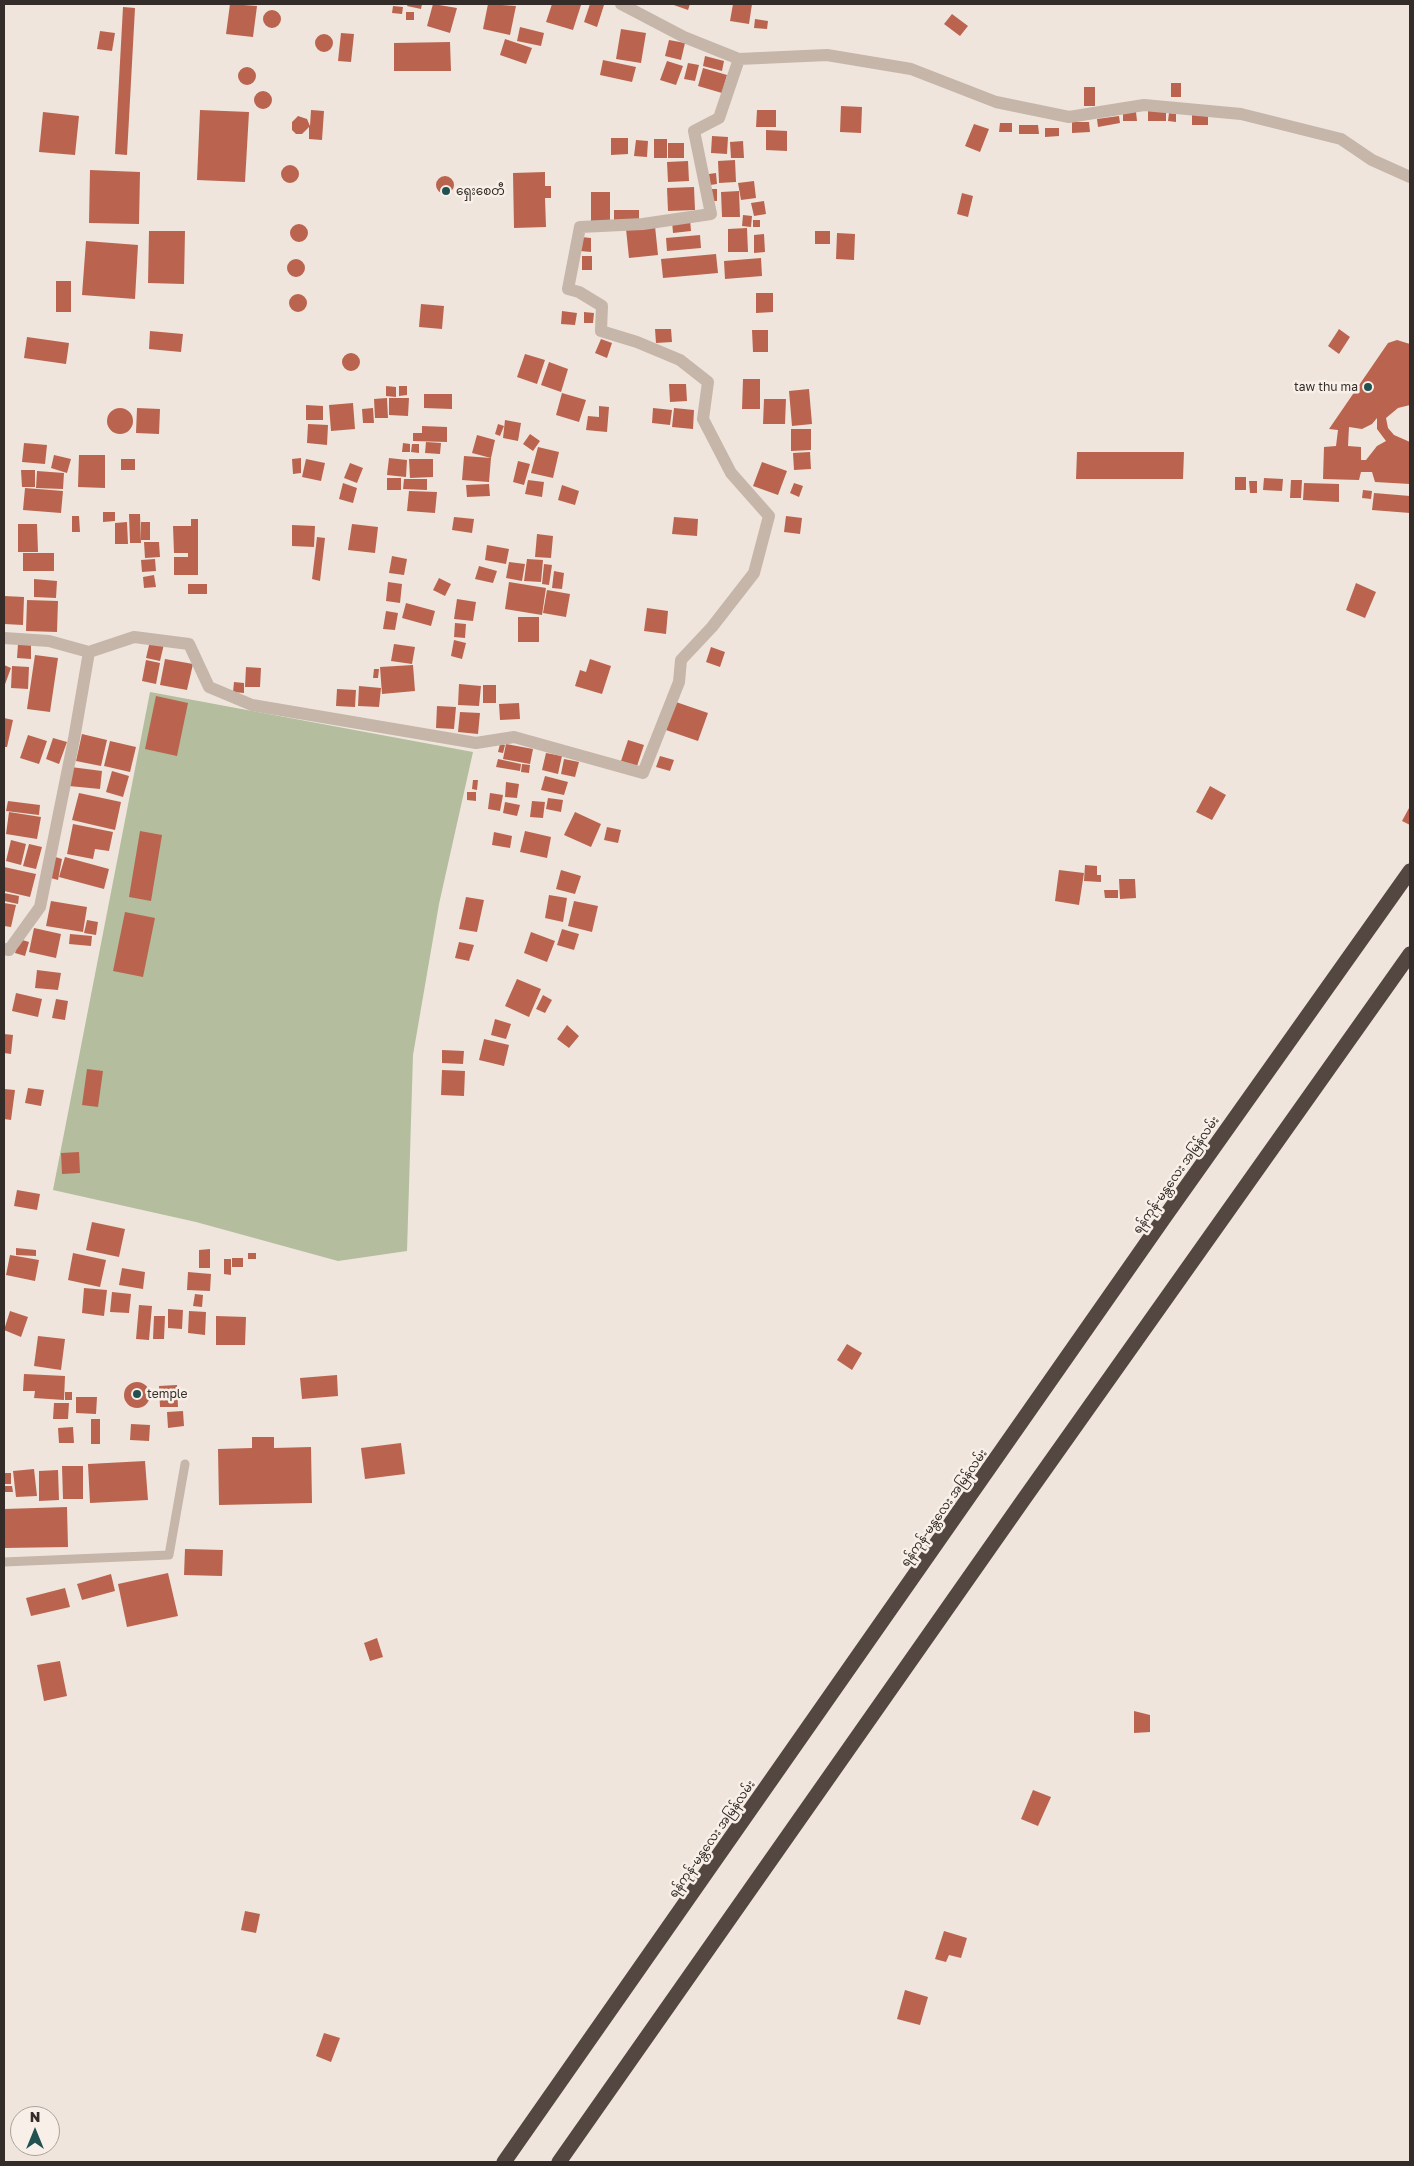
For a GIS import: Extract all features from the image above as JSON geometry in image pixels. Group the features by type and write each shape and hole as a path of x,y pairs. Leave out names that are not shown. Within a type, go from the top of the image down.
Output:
{"highway":[{"name":"ရန်ကုန်-မန္တလေး အမြန်လမ်း","path":"504,2162 1164,1218 1410,871"},
{"path":"559,2162 1007,1523 1410,954"}],"street":[{"path":"621,4 684,37 739,59 827,55 911,68 996,102 1069,117 1144,105 1241,114 1341,139 1372,160 1410,178"},
{"path":"4,638 49,641 89,652 134,637 189,644 209,687 252,705 365,726 476,743 514,737 643,773 679,682 681,660 712,627 754,573 769,516 731,473 703,419 708,382 680,360 637,342 601,331 602,306 579,292 568,289 580,227 643,224 711,214 694,131 719,118 739,59"},
{"path":"4,950 9,950 40,907 74,739 89,652"}],"lane":[{"path":"4,1562 169,1556 185,1464"}],"green space":[{"path":"150,692 473,752 439,904 413,1055 407,1251 338,1261 196,1222 53,1190"}],"building":[{"path":"230,4 257,6 253,37 226,34"},
{"path":"408,4 422,4 421,9 407,6"},
{"path":"433,4 457,8 450,33 427,26"},
{"path":"488,4 516,6 510,35 483,29"},
{"path":"552,4 581,5 573,30 546,22"},
{"path":"590,4 604,5 597,27 584,22"},
{"path":"671,4 690,4 688,10"},
{"path":"733,4 752,4 749,24 730,21"},
{"path":"393,6 403,7 402,14 392,13"},
{"path":"123,7 135,8 127,155 115,154"},
{"path":"268,10 276,10 281,15 279,26 268,28 263,23 263,15"},
{"path":"406,12 414,12 414,20 406,20"},
{"path":"952,14 968,26 960,36 944,24"},
{"path":"755,19 768,21 767,29 754,28"},
{"path":"520,27 544,33 541,46 517,41"},
{"path":"621,29 646,33 641,63 616,59"},
{"path":"100,31 115,33 112,51 97,49"},
{"path":"341,33 354,34 351,62 338,61"},
{"path":"324,34 331,36 333,43 331,50 324,52 317,50 315,43 317,36"},
{"path":"505,39 532,48 526,64 500,55"},
{"path":"669,40 685,43 681,60 665,56"},
{"path":"450,42 451,71 394,71 394,43"},
{"path":"705,56 724,61 722,71 703,66"},
{"path":"603,60 636,67 632,82 600,75"},
{"path":"667,61 683,66 676,85 660,80"},
{"path":"688,63 699,65 695,81 684,79"},
{"path":"247,67 254,69 256,76 254,83 247,85 240,83 238,76 240,69"},
{"path":"703,68 727,75 722,93 698,86"},
{"path":"1171,83 1181,83 1181,97 1171,97"},
{"path":"1084,87 1095,87 1095,106 1084,106"},
{"path":"259,91 267,91 272,96 270,107 259,109 254,104 254,96"},
{"path":"841,106 862,107 861,133 840,132"},
{"path":"200,110 249,112 245,182 197,180"},
{"path":"311,110 324,111 322,140 309,139 309,127 302,134 296,134 292,130 292,122 298,116 307,119 310,126"},
{"path":"757,110 776,110 776,127 756,127"},
{"path":"1148,111 1166,111 1166,121 1148,121"},
{"path":"43,112 79,116 75,155 39,152"},
{"path":"1123,112 1136,112 1137,121 1123,121"},
{"path":"1169,113 1176,114 1176,122 1168,121"},
{"path":"1192,114 1208,114 1208,125 1192,125"},
{"path":"1119,116 1120,123 1098,127 1097,119"},
{"path":"1072,122 1089,122 1090,132 1072,133"},
{"path":"1000,123 1012,123 1012,132 999,132"},
{"path":"974,124 989,129 980,152 965,146"},
{"path":"1019,125 1038,125 1039,134 1019,134"},
{"path":"1045,128 1059,128 1059,136 1045,137"},
{"path":"766,130 787,131 787,151 766,150"},
{"path":"712,136 728,137 727,154 711,153"},
{"path":"611,138 628,138 628,154 611,155"},
{"path":"654,139 667,139 667,158 654,158"},
{"path":"636,140 648,141 647,157 634,156"},
{"path":"743,141 744,158 731,158 730,142"},
{"path":"668,143 684,143 684,158 668,158"},
{"path":"735,160 736,182 719,183 718,161"},
{"path":"688,161 689,181 668,182 667,162"},
{"path":"290,165 298,170 299,174 294,182 290,183 282,178 281,174 286,166"},
{"path":"90,170 140,172 139,224 89,223"},
{"path":"545,172 545,186 551,186 551,198 545,198 546,227 514,228 513,173"},
{"path":"716,173 717,184 710,185 709,174"},
{"path":"441,176 449,176 454,181 452,192 441,194 436,189 436,181"},
{"path":"754,181 756,198 741,200 738,183"},
{"path":"694,187 695,210 668,211 667,188"},
{"path":"711,189 717,189 717,201 711,201"},
{"path":"739,191 740,217 722,217 721,192"},
{"path":"591,192 610,192 610,221 591,221"},
{"path":"962,193 973,196 968,217 957,214"},
{"path":"764,201 766,214 754,216 751,203"},
{"path":"614,210 639,210 639,223 614,223"},
{"path":"743,215 752,216 751,227 742,226"},
{"path":"690,219 691,231 673,233 672,221"},
{"path":"753,220 760,220 760,227 753,227"},
{"path":"295,224 303,224 308,229 306,240 295,242 290,237 290,229"},
{"path":"655,226 658,255 629,258 626,229"},
{"path":"747,228 748,252 728,252 728,229"},
{"path":"149,231 185,231 184,284 148,283"},
{"path":"815,231 830,231 830,244 815,244"},
{"path":"837,233 855,234 854,260 836,259"},
{"path":"764,234 765,252 754,253 754,235"},
{"path":"700,235 701,248 667,251 666,238"},
{"path":"581,237 591,238 591,252 580,251"},
{"path":"86,241 138,245 135,299 82,295"},
{"path":"716,254 718,273 663,278 661,259"},
{"path":"582,256 592,256 592,270 582,270"},
{"path":"761,258 762,276 725,279 724,261"},
{"path":"296,259 304,264 305,268 300,276 296,277 288,272 287,268 292,260"},
{"path":"56,281 71,281 71,312 56,312"},
{"path":"756,293 773,293 773,312 756,313"},
{"path":"298,294 306,299 307,303 302,311 298,312 290,307 289,303 294,295"},
{"path":"421,304 444,306 442,329 419,327"},
{"path":"562,311 577,313 575,325 561,324"},
{"path":"584,312 594,313 593,323 584,323"},
{"path":"655,329 671,329 672,342 656,343"},
{"path":"1339,329 1350,337 1339,354 1328,346"},
{"path":"752,330 768,330 768,352 753,352"},
{"path":"150,331 183,334 181,352 149,349"},
{"path":"27,337 69,343 66,364 24,358"},
{"path":"601,339 612,343 607,358 595,353"},
{"path":"1397,340 1410,344 1410,405 1398,408 1386,418 1388,428 1394,435 1410,442 1410,484 1375,482 1372,472 1361,472 1359,480 1323,479 1324,447 1336,446 1338,430 1329,429 1388,343","holes":["1377,418 1377,429 1386,441 1377,446 1366,460 1361,460 1361,447 1348,446 1349,427 1362,429 1372,424"]},
{"path":"351,353 359,358 360,362 355,370 351,371 343,366 342,362 347,354"},
{"path":"525,354 545,360 537,384 517,377"},
{"path":"549,362 568,369 561,392 541,385"},
{"path":"743,379 760,379 760,409 742,409"},
{"path":"669,384 686,384 687,401 670,402"},
{"path":"386,386 396,387 396,397 386,396"},
{"path":"399,386 407,386 407,395 399,396"},
{"path":"809,389 812,424 792,426 789,391"},
{"path":"562,393 586,400 579,422 556,415"},
{"path":"424,394 452,394 452,409 424,408"},
{"path":"387,398 388,418 375,418 374,399"},
{"path":"389,398 409,398 408,416 389,415"},
{"path":"764,399 786,399 785,424 763,424"},
{"path":"353,403 355,429 331,431 329,405"},
{"path":"306,405 323,406 323,420 306,420"},
{"path":"599,406 609,407 607,432 586,430 588,416 599,417"},
{"path":"120,408 129,412 133,421 129,430 120,434 111,430 107,421 111,412"},
{"path":"137,408 160,409 159,434 136,433"},
{"path":"373,408 374,423 363,423 362,409"},
{"path":"653,408 672,410 670,425 652,423"},
{"path":"674,408 694,410 693,429 672,427"},
{"path":"505,420 521,423 518,441 503,438"},
{"path":"308,424 328,425 327,445 307,443"},
{"path":"498,424 504,426 500,436 495,434"},
{"path":"422,426 447,427 447,442 413,441 413,433 422,433"},
{"path":"791,429 811,429 811,450 791,451"},
{"path":"530,434 540,441 533,451 523,444"},
{"path":"477,435 495,440 491,458 472,453"},
{"path":"426,442 441,443 440,454 425,453"},
{"path":"24,443 47,445 45,464 22,462"},
{"path":"403,443 410,444 410,452 402,452"},
{"path":"412,444 419,444 419,453 411,452"},
{"path":"538,447 559,452 553,478 531,473"},
{"path":"810,452 811,469 794,470 793,453"},
{"path":"1077,452 1184,452 1183,479 1076,479"},
{"path":"54,455 71,459 67,473 51,468"},
{"path":"79,455 105,455 105,488 78,487"},
{"path":"464,456 491,458 489,482 462,480"},
{"path":"301,458 301,473 293,474 292,459"},
{"path":"389,458 407,460 406,477 387,475"},
{"path":"121,459 135,459 135,470 121,470"},
{"path":"306,459 325,463 321,481 302,477"},
{"path":"409,459 433,459 433,477 410,478"},
{"path":"518,461 530,464 524,485 513,482"},
{"path":"762,462 787,471 778,495 753,486"},
{"path":"350,463 363,468 357,483 344,478"},
{"path":"21,470 35,470 35,487 22,487"},
{"path":"37,471 64,473 63,489 36,488"},
{"path":"1235,477 1246,477 1246,490 1235,490"},
{"path":"387,478 401,478 401,490 387,490"},
{"path":"1264,478 1283,479 1282,491 1263,490"},
{"path":"404,479 427,479 427,490 403,489"},
{"path":"528,480 544,482 542,497 525,494"},
{"path":"1291,480 1302,480 1301,498 1290,498"},
{"path":"1249,481 1257,481 1257,493 1250,493"},
{"path":"343,483 357,488 353,503 339,499"},
{"path":"794,483 803,486 799,497 790,493"},
{"path":"1304,483 1339,484 1339,502 1303,500"},
{"path":"489,484 490,496 467,497 466,485"},
{"path":"562,485 579,491 575,505 558,500"},
{"path":"25,488 63,491 61,513 23,510"},
{"path":"1363,490 1372,491 1371,499 1362,498"},
{"path":"409,491 437,492 435,513 407,511"},
{"path":"1374,493 1410,496 1410,513 1372,510"},
{"path":"103,512 115,512 115,521 103,522"},
{"path":"129,514 140,514 141,543 130,543"},
{"path":"72,516 79,516 80,532 72,532"},
{"path":"786,516 802,518 800,534 784,532"},
{"path":"454,517 474,519 472,533 452,530"},
{"path":"674,517 698,519 697,536 672,534"},
{"path":"191,519 198,519 198,575 174,575 174,557 188,557 188,553 174,553 173,526 191,526"},
{"path":"127,522 128,544 115,544 115,523"},
{"path":"141,522 150,522 150,540 141,540"},
{"path":"18,524 37,524 38,552 18,552"},
{"path":"352,524 378,527 375,553 348,550"},
{"path":"292,525 315,526 314,547 292,546"},
{"path":"537,534 553,536 551,558 535,557"},
{"path":"317,537 325,538 320,581 312,579"},
{"path":"144,542 159,542 160,557 145,558"},
{"path":"487,545 509,549 506,564 485,560"},
{"path":"23,553 54,553 54,571 23,571"},
{"path":"392,556 407,559 404,575 389,573"},
{"path":"155,559 156,571 142,572 141,560"},
{"path":"527,559 543,560 541,582 524,581"},
{"path":"509,562 525,564 522,581 506,578"},
{"path":"544,564 552,565 549,585 542,584"},
{"path":"479,566 497,571 493,583 475,579"},
{"path":"554,571 564,573 562,589 552,588"},
{"path":"154,575 156,587 144,588 143,577"},
{"path":"439,578 451,584 445,596 433,590"},
{"path":"34,579 57,581 56,598 34,597"},
{"path":"388,582 402,584 400,603 386,601"},
{"path":"509,582 546,588 542,615 505,609"},
{"path":"1356,583 1376,592 1365,618 1346,610"},
{"path":"188,584 207,584 207,594 188,594"},
{"path":"547,590 570,594 566,617 543,613"},
{"path":"4,596 24,597 23,625 4,624"},
{"path":"457,599 476,602 473,621 454,619"},
{"path":"27,600 58,601 57,632 26,631"},
{"path":"406,603 435,611 431,626 402,618"},
{"path":"647,608 668,611 666,634 644,631"},
{"path":"386,611 398,613 395,630 383,629"},
{"path":"518,617 539,617 539,642 518,642"},
{"path":"455,623 466,624 465,638 454,637"},
{"path":"454,640 466,643 462,659 451,656"},
{"path":"150,641 164,644 160,661 146,658"},
{"path":"18,644 31,644 31,659 17,658"},
{"path":"394,644 415,647 412,664 391,661"},
{"path":"711,647 725,652 720,667 706,662"},
{"path":"35,655 58,658 50,712 27,709"},
{"path":"165,659 193,664 187,690 160,685"},
{"path":"590,659 611,666 602,694 575,686 580,670 586,672"},
{"path":"146,660 160,663 156,684 142,681"},
{"path":"4,665 11,668 4,687"},
{"path":"413,665 415,691 382,694 380,667"},
{"path":"12,666 29,667 28,689 11,688"},
{"path":"246,667 261,668 260,687 245,687"},
{"path":"374,669 379,669 378,678 373,678"},
{"path":"234,682 244,683 244,693 233,692"},
{"path":"459,684 481,686 479,706 458,705"},
{"path":"483,685 496,685 496,703 483,703"},
{"path":"359,686 381,688 379,707 358,706"},
{"path":"337,689 356,690 355,707 336,706"},
{"path":"156,696 188,703 177,756 145,749"},
{"path":"676,702 708,713 698,741 666,730"},
{"path":"519,703 520,719 500,720 499,704"},
{"path":"437,706 456,707 454,729 436,728"},
{"path":"460,712 480,713 478,734 458,732"},
{"path":"4,718 13,720 7,747 4,747"},
{"path":"82,734 107,740 101,766 76,761"},
{"path":"28,735 47,741 39,764 20,758"},
{"path":"53,738 67,742 59,764 46,759"},
{"path":"628,740 644,745 637,766 621,761"},
{"path":"110,741 136,747 130,772 104,766"},
{"path":"500,744 505,745 503,753 498,752"},
{"path":"506,744 533,749 530,764 503,759"},
{"path":"546,753 562,756 558,774 542,770"},
{"path":"660,756 674,760 670,771 656,767"},
{"path":"498,759 521,764 520,771 496,767"},
{"path":"564,759 579,762 575,777 561,774"},
{"path":"522,764 530,765 529,773 521,772"},
{"path":"71,767 102,771 100,789 69,786"},
{"path":"112,771 129,776 123,797 106,792"},
{"path":"545,776 568,782 564,795 541,790"},
{"path":"473,780 478,780 477,790 472,789"},
{"path":"506,782 519,784 517,798 505,797"},
{"path":"1210,786 1226,795 1212,820 1196,812"},
{"path":"467,792 476,792 476,801 467,800"},
{"path":"79,793 121,802 115,830 72,820"},
{"path":"490,793 503,795 500,811 488,809"},
{"path":"548,798 563,800 561,812 546,809"},
{"path":"8,801 40,805 39,815 6,811"},
{"path":"532,801 545,802 543,818 530,817"},
{"path":"505,802 520,805 517,816 503,813"},
{"path":"1410,808 1410,825 1402,821"},
{"path":"9,812 41,817 37,839 6,834"},
{"path":"575,812 601,824 591,847 564,835"},
{"path":"73,824 113,832 109,851 95,849 93,859 67,854"},
{"path":"607,827 621,830 618,843 604,840"},
{"path":"140,831 162,835 151,901 129,897"},
{"path":"525,831 551,837 547,858 520,852"},
{"path":"494,832 512,836 510,848 492,845"},
{"path":"11,840 26,844 21,865 6,861"},
{"path":"29,844 42,847 36,869 23,866"},
{"path":"52,856 62,859 58,880 47,877"},
{"path":"65,857 109,869 104,889 59,877"},
{"path":"1085,865 1097,866 1097,875 1101,875 1101,882 1084,881"},
{"path":"4,867 36,874 30,897 4,891"},
{"path":"561,870 581,876 575,894 556,889"},
{"path":"1059,870 1084,873 1079,905 1055,901"},
{"path":"1119,879 1135,879 1136,898 1120,899"},
{"path":"1104,890 1118,890 1118,898 1105,898"},
{"path":"4,893 19,896 18,904 4,901"},
{"path":"549,895 567,898 563,922 545,918"},
{"path":"466,897 484,900 477,932 459,929"},
{"path":"51,901 87,907 83,932 46,926"},
{"path":"574,901 598,906 592,932 568,926"},
{"path":"4,903 16,905 11,927 4,926"},
{"path":"125,912 155,918 143,977 113,971"},
{"path":"87,920 98,922 96,935 84,933"},
{"path":"34,928 61,934 56,958 29,952"},
{"path":"562,929 579,934 574,950 557,945"},
{"path":"531,932 555,941 547,962 524,953"},
{"path":"70,934 92,936 91,946 69,944"},
{"path":"19,939 29,942 25,956 15,953"},
{"path":"459,942 474,945 469,961 455,958"},
{"path":"37,970 61,973 58,990 35,988"},
{"path":"517,979 541,989 529,1017 505,1006"},
{"path":"16,993 42,999 38,1017 12,1011"},
{"path":"543,995 552,1000 545,1013 536,1009"},
{"path":"56,999 68,1001 65,1020 52,1018"},
{"path":"495,1019 511,1024 506,1039 491,1035"},
{"path":"567,1025 579,1036 569,1048 557,1039"},
{"path":"4,1034 13,1035 11,1054 4,1053"},
{"path":"484,1039 509,1045 504,1066 479,1060"},
{"path":"442,1050 464,1051 463,1064 442,1063"},
{"path":"87,1069 103,1071 98,1107 82,1105"},
{"path":"442,1070 465,1071 464,1096 441,1095"},
{"path":"28,1088 44,1090 41,1106 25,1103"},
{"path":"4,1089 15,1090 11,1120 4,1119"},
{"path":"79,1152 80,1173 62,1174 61,1153"},
{"path":"17,1190 40,1194 37,1210 14,1206"},
{"path":"92,1222 125,1229 119,1257 86,1250"},
{"path":"16,1248 36,1250 36,1256 16,1255"},
{"path":"210,1249 210,1268 199,1268 199,1250"},
{"path":"73,1253 106,1260 100,1287 68,1280"},
{"path":"248,1253 256,1253 256,1259 248,1259"},
{"path":"10,1255 39,1260 35,1281 6,1275"},
{"path":"232,1258 243,1258 243,1267 232,1267"},
{"path":"224,1259 231,1259 231,1275 224,1274"},
{"path":"122,1268 145,1272 143,1289 119,1285"},
{"path":"188,1272 211,1274 210,1291 187,1290"},
{"path":"84,1288 107,1290 104,1316 82,1313"},
{"path":"112,1292 131,1294 129,1313 110,1312"},
{"path":"195,1294 203,1295 202,1307 193,1306"},
{"path":"139,1305 152,1306 149,1340 136,1339"},
{"path":"168,1309 183,1310 182,1329 168,1328"},
{"path":"10,1311 28,1317 21,1337 4,1330"},
{"path":"189,1311 206,1312 205,1335 188,1333"},
{"path":"154,1316 165,1316 164,1339 153,1339"},
{"path":"216,1316 246,1317 245,1345 216,1345"},
{"path":"38,1336 65,1339 61,1370 34,1366"},
{"path":"847,1344 862,1353 852,1370 837,1360"},
{"path":"24,1374 65,1376 64,1400 34,1398 35,1391 23,1391"},
{"path":"337,1375 338,1396 302,1399 300,1378"},
{"name":"temple","path":"137,1382 146,1386 150,1395 146,1404 137,1408 128,1404 124,1395 128,1386"},
{"path":"177,1385 178,1407 160,1407 159,1386"},
{"path":"65,1392 72,1392 72,1400 65,1400"},
{"path":"76,1397 97,1397 96,1414 76,1413"},
{"path":"54,1403 69,1403 68,1419 53,1419"},
{"path":"183,1411 184,1426 168,1428 167,1412"},
{"path":"91,1419 100,1419 100,1444 91,1444"},
{"path":"131,1424 150,1425 149,1441 130,1440"},
{"path":"73,1427 74,1443 59,1443 58,1428"},
{"path":"252,1437 274,1437 274,1448 311,1447 312,1503 219,1505 218,1449 252,1448"},
{"path":"401,1443 405,1474 365,1479 361,1448"},
{"path":"145,1461 148,1500 90,1503 88,1464"},
{"path":"62,1466 83,1466 83,1499 63,1499"},
{"path":"34,1469 37,1496 16,1497 13,1471"},
{"path":"58,1470 59,1500 39,1501 39,1471"},
{"path":"4,1473 11,1473 11,1484 4,1484"},
{"path":"4,1486 12,1486 13,1492 4,1492"},
{"path":"67,1507 68,1547 4,1548 4,1509"},
{"path":"185,1549 223,1550 222,1576 184,1575"},
{"path":"168,1573 178,1616 127,1627 118,1584"},
{"path":"111,1574 115,1591 82,1600 77,1584"},
{"path":"65,1588 70,1607 31,1616 26,1598"},
{"path":"377,1638 383,1657 370,1661 364,1643"},
{"path":"60,1661 67,1696 44,1701 37,1665"},
{"path":"1134,1711 1150,1715 1150,1732 1134,1733"},
{"path":"1033,1790 1051,1797 1038,1826 1021,1819"},
{"path":"245,1911 260,1914 256,1933 241,1930"},
{"path":"944,1931 967,1938 961,1958 949,1955 946,1962 935,1959"},
{"path":"905,1990 928,1997 920,2025 897,2019"},
{"path":"324,2033 340,2038 331,2062 316,2056"}],"place":[{"name":"ရှေးစေတီ","path":"446,191"},
{"name":"taw thu ma","path":"1368,387"},
{"name":"temple","path":"137,1394"}]}
